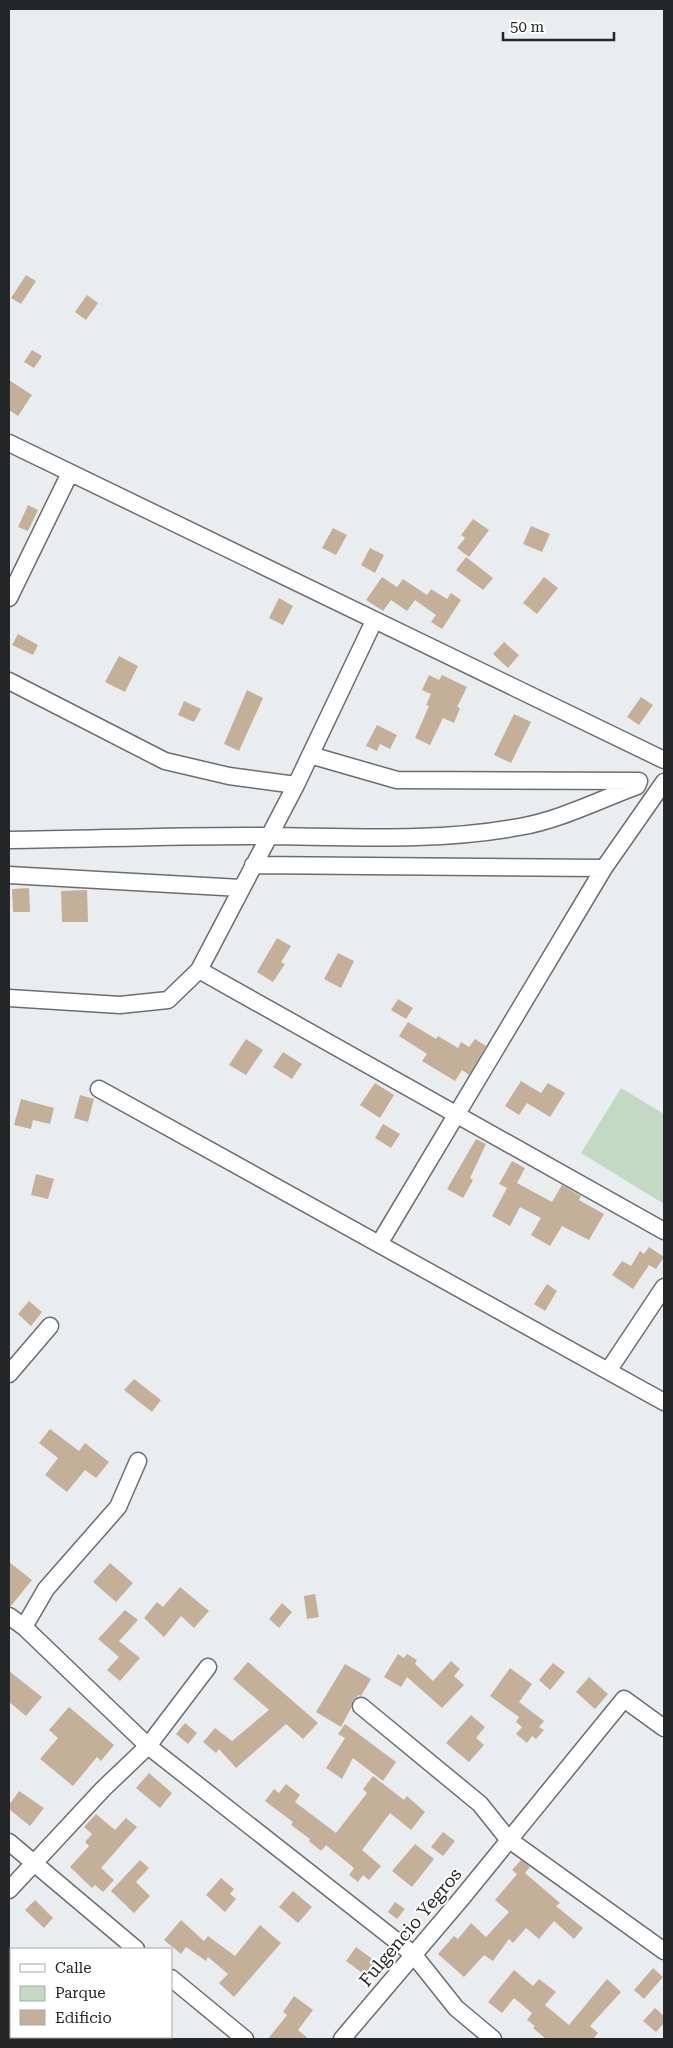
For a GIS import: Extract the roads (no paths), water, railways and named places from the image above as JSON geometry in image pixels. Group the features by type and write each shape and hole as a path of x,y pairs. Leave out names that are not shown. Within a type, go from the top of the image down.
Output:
{"street":[{"path":"9,443 664,760"},
{"path":"9,598 70,473"},
{"path":"9,998 120,1005 168,1000 199,970 240,888 296,785 374,621"},
{"path":"9,681 165,761 229,776 296,785"},
{"path":"310,754 397,780 664,782"},
{"path":"9,840 269,836 391,838 462,835 520,827 562,815 637,786 639,781"},
{"path":"379,1244 604,868 664,782"},
{"path":"253,865 604,868"},
{"path":"9,875 240,888"},
{"path":"199,970 664,1231"},
{"path":"99,1090 664,1402"},
{"path":"608,1371 664,1287"},
{"path":"9,1374 50,1326"},
{"path":"24,1627 46,1589 118,1507 138,1461"},
{"path":"9,1616 24,1627 148,1746 413,1954 456,2008 493,2039"},
{"path":"9,1890 103,1789 148,1746 208,1667"},
{"name":"Fulgencio Yegros","path":"342,2039 624,1699 664,1728"},
{"path":"361,1706 480,1804 508,1839 664,1950"},
{"path":"9,1842 135,1948"},
{"path":"172,1979 245,2039"}]}
